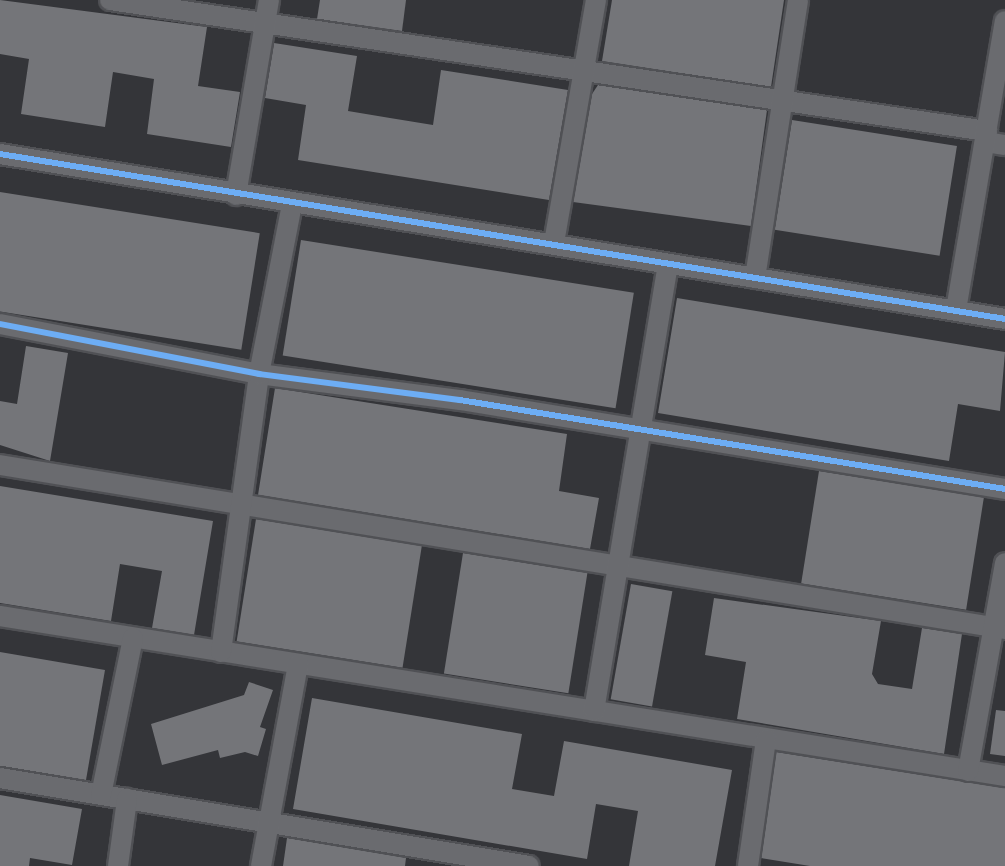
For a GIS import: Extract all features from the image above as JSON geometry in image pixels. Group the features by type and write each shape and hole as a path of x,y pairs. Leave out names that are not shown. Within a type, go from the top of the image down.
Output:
{"street":[{"path":"110,0 264,27 782,102 986,137 1005,145"},
{"path":"236,195 268,0"},
{"path":"554,243 596,0"},
{"path":"755,278 798,0"},
{"path":"956,310 1005,21"},
{"path":"0,154 292,205 554,243 1005,319"},
{"path":"220,652 259,374 292,205"},
{"path":"594,711 619,567 639,428 668,264"},
{"path":"0,324 259,374 639,428 1005,489"},
{"path":"0,465 998,628"},
{"path":"968,771 998,628 1005,562"},
{"path":"0,616 1005,776"},
{"path":"101,795 133,638"},
{"path":"261,866 298,664"},
{"path":"748,866 766,739"},
{"path":"0,778 528,866"},
{"path":"118,866 127,799"}],"building":[{"path":"0,0 207,27 198,86 240,92 231,147 147,134 154,79 113,72 105,127 21,114 29,59 0,54"},
{"path":"320,0 406,0 402,31 317,19"},
{"path":"612,0 784,0 771,87 602,61"},
{"path":"274,43 357,56 348,111 433,125 441,70 568,90 549,200 298,160 306,105 265,98"},
{"path":"598,85 767,110 751,226 573,202 592,94"},
{"path":"792,120 957,146 940,256 775,230"},
{"path":"0,192 260,233 241,350 0,311"},
{"path":"301,240 634,293 616,408 283,356"},
{"path":"677,298 1005,352 1000,411 958,404 949,461 658,413"},
{"path":"26,346 68,353 50,461 0,445 0,401 17,404"},
{"path":"275,388 567,434 559,491 599,498 590,549 258,495"},
{"path":"819,471 984,497 966,610 801,584"},
{"path":"0,486 213,521 194,635 152,628 162,571 120,564 111,621 0,603"},
{"path":"256,519 422,545 403,668 237,641"},
{"path":"463,553 587,573 568,693 444,673"},
{"path":"631,584 672,591 652,707 611,699"},
{"path":"714,598 881,621 872,674 878,684 912,689 922,628 962,634 944,754 737,719 746,662 705,655"},
{"path":"0,652 105,670 86,780 0,766"},
{"path":"249,682 273,690 260,727 266,729 258,756 245,752 220,758 218,750 162,765 151,724 244,695"},
{"path":"312,698 522,734 512,789 554,796 564,741 732,770 715,866 629,866 638,811 596,804 587,859 293,809"},
{"path":"996,710 1005,711 1005,756 990,754"},
{"path":"776,752 1005,788 1005,866 810,866 761,858"},
{"path":"0,795 82,809 72,865 30,858 29,866 0,866"},
{"path":"287,838 406,858 405,866 283,866"}],"cycle path":[{"path":"0,154 1005,319"},
{"path":"0,324 259,374 460,400 1005,489"}]}
